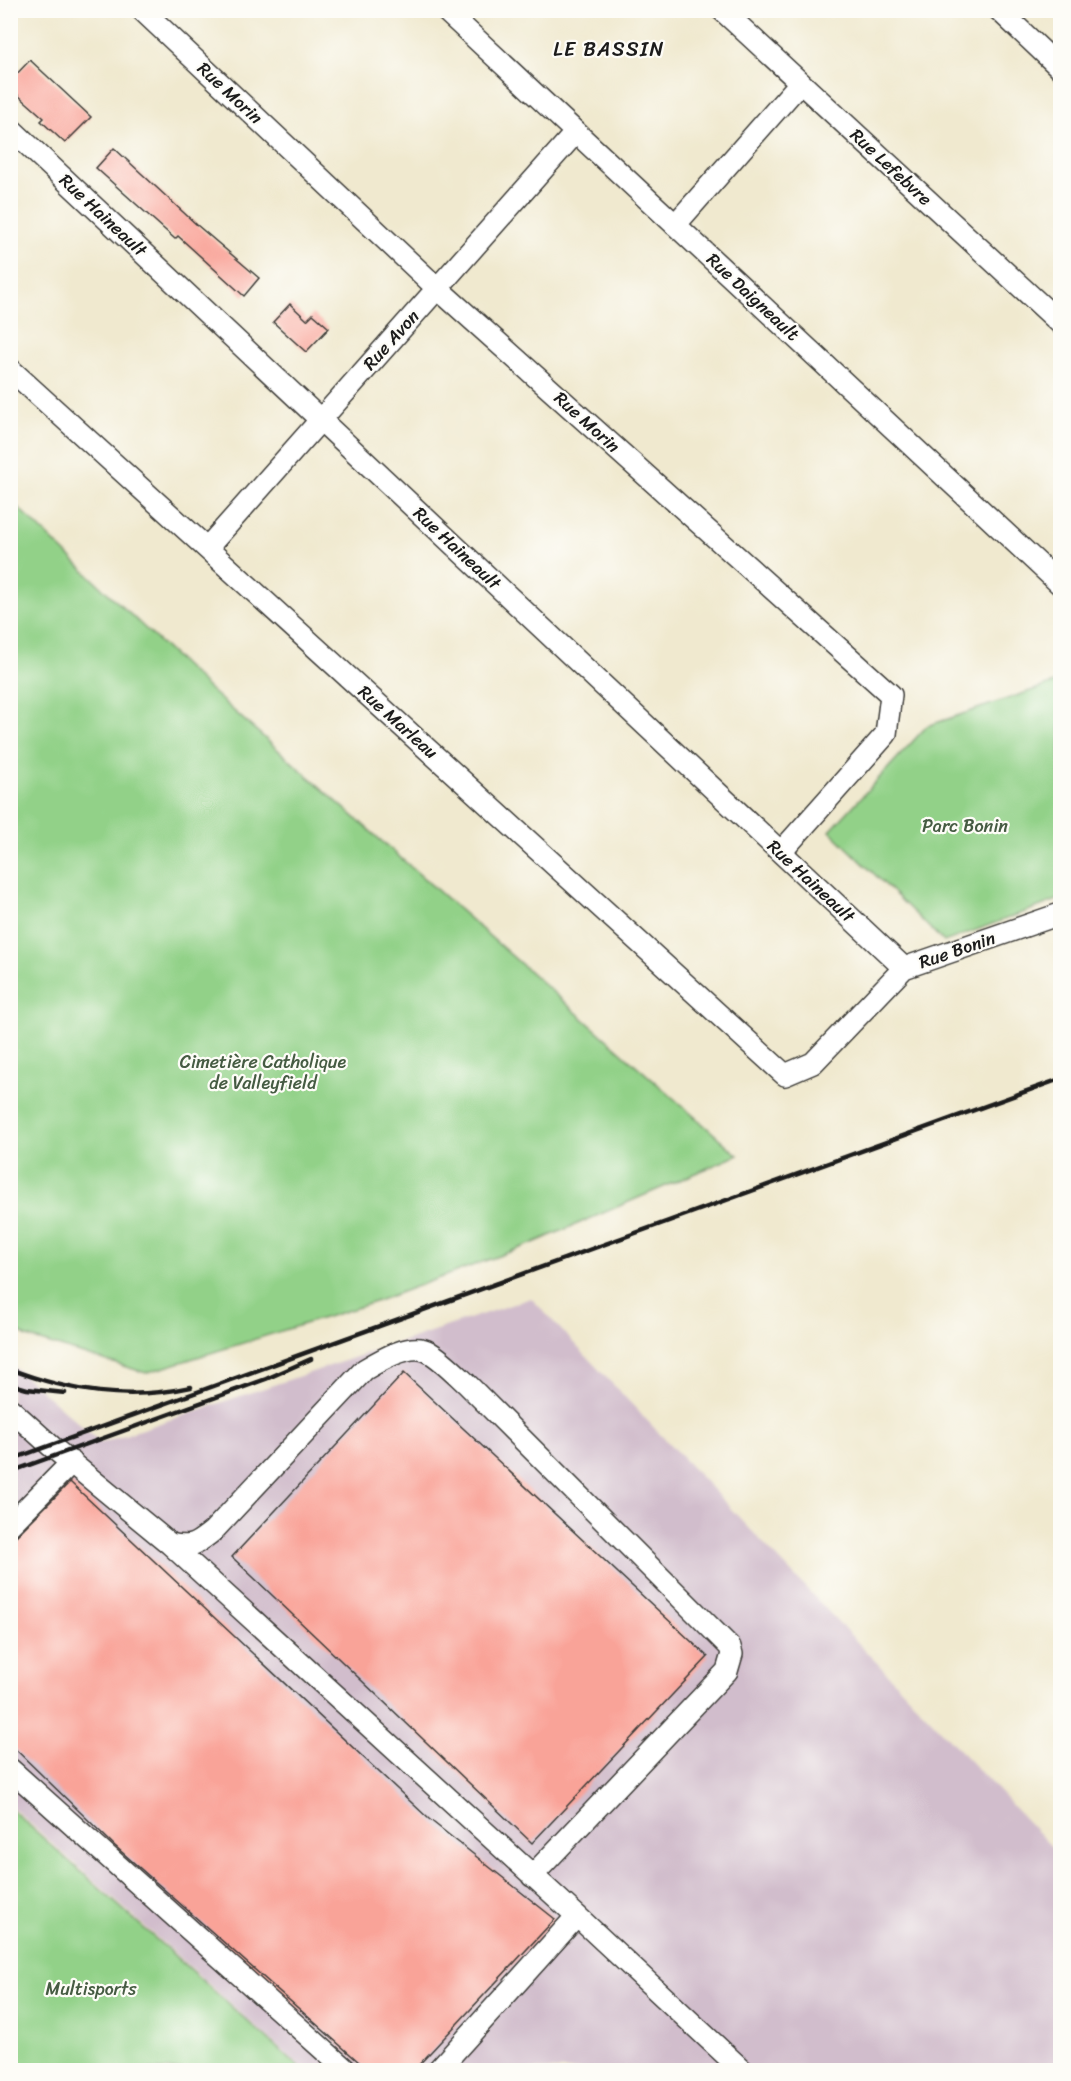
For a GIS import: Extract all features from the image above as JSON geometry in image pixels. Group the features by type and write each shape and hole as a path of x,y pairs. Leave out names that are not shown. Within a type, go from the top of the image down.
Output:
{"street":[{"name":"Rue Morin","path":"142,10 437,288 891,696 886,734 781,852"},
{"name":"Rue Daigneault","path":"445,10 1060,584"},
{"name":"Rue Lefebvre","path":"722,10 1060,323"},
{"path":"999,10 1060,68"},
{"path":"675,225 800,83"},
{"name":"Rue Haineault","path":"10,128 904,968"},
{"name":"Rue Avon","path":"207,548 576,132"},
{"name":"Rue Marleau","path":"10,369 785,1075"},
{"name":"Rue Bonin","path":"785,1075 813,1063 904,968 1060,914"},
{"path":"170,1544 183,1547 196,1544 213,1531 364,1370 389,1355 411,1350 427,1350 468,1385 730,1647 732,1654 727,1671 532,1876"},
{"path":"10,1409 51,1446 170,1544 742,2070"},
{"path":"10,1526 72,1462"},
{"path":"10,1768 346,2070"},
{"path":"438,2070 577,1916"}],"shaded area":[{"path":"531,1298 1060,1856 1060,2070 304,2070 11,1806 11,1364 101,1443"}],"green space":[{"name":"Cimetière Catholique de Valleyfield","path":"11,501 209,689 738,1155 531,1244 372,1303 146,1373 27,1337 11,1327"},
{"name":"Parc Bonin","path":"1060,681 1060,899 944,942 830,831 927,726"},
{"name":"Multisports","path":"11,1809 302,2070 11,2070"}],"building":[{"path":"30,60 91,117 65,143 41,121 44,118 10,88 10,81"},
{"path":"114,148 197,225 259,278 244,296 178,236 175,239 96,168"},
{"path":"290,304 307,320 313,314 329,328 306,352 273,322"},
{"path":"404,1373 708,1657 532,1843 232,1557"},
{"path":"70,1482 429,1819 555,1919 414,2070 368,2070 115,1846 10,1744 10,1542"}],"railway":[{"path":"10,1460 1060,1079"},
{"path":"10,1472 266,1379 311,1359"},
{"path":"10,1369 55,1383 99,1392 145,1393 191,1387"},
{"path":"10,1384 27,1389 65,1393"}],"district":[{"name":"LE BASSIN","path":"609,49"}]}
